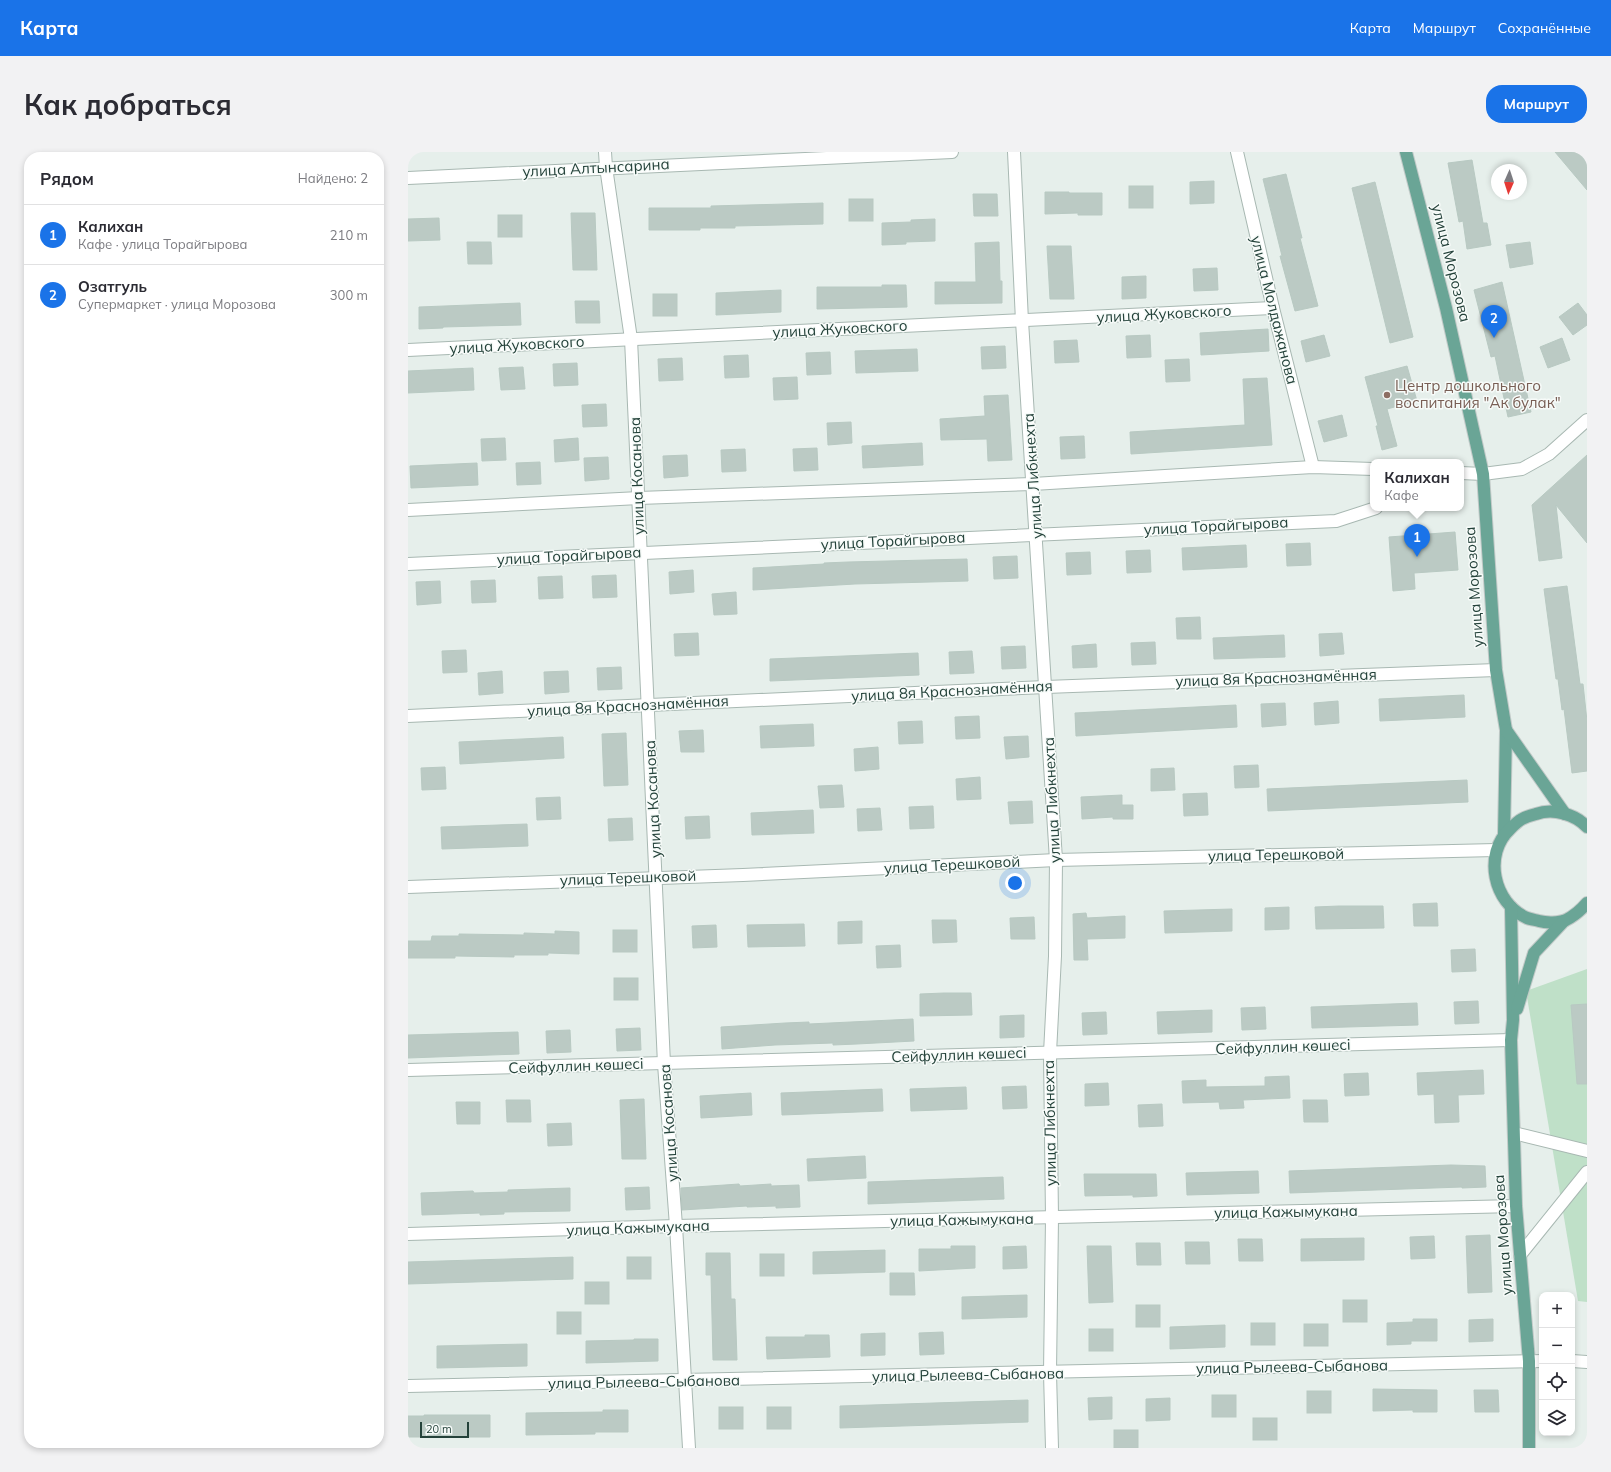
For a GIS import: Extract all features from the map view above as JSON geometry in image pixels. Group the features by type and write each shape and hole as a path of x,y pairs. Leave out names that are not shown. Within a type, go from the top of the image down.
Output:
{"main road":[{"name":"улица Морозова","path":"1406,152 1446,308 1482,474 1496,670 1506,730 1504,835"},
{"path":"1506,730 1565,814"},
{"path":"1564,921 1545,922 1527,918 1511,907 1499,891 1494,871 1496,850 1504,835 1521,819 1542,812 1565,814 1583,822 1587,827"},
{"name":"улица Морозова","path":"1511,907 1513,1020 1511,1040 1516,1206 1529,1361 1529,1448"},
{"name":"улица Морозова","path":"1513,1020 1534,953 1564,921 1584,910"}],"street":[{"name":"улица Косанова","path":"605,152 606,168 631,339 657,877 664,1064 676,1226 689,1448"},
{"name":"улица Алтынсарина","path":"408,178 952,152"},
{"name":"улица Либкнехта","path":"1014,152 1022,321 1037,535 1056,860 1055,956 1050,1053 1052,1218 1050,1373 1052,1448"},
{"name":"улица Молдажанова","path":"1237,152 1273,308 1313,467"},
{"name":"улица Жуковского","path":"408,350 1273,308"},
{"path":"1464,479 1482,474 1522,469 1549,454 1587,420"},
{"path":"408,510 639,498 1033,484 1313,467 1370,469"},
{"path":"1464,473 1482,474"},
{"name":"улица Торайгырова","path":"408,564 1336,521 1370,510"},
{"name":"улица 8я Краснознамённая","path":"408,716 1046,687 1496,670"},
{"name":"улица Терешковой","path":"408,887 743,875 1056,860 1496,850"},
{"name":"Сейфуллин көшесі","path":"408,1070 1511,1040"},
{"path":"1514,1133 1587,1151"},
{"path":"1520,1255 1587,1172"},
{"name":"улица Кажымукана","path":"408,1234 676,1226 1516,1206"},
{"name":"улица Рылеева-Сыбанова","path":"408,1386 1539,1361"},
{"path":"1575,1361 1587,1362"}],"green space":[{"path":"1587,969 1587,1302 1578,1301 1526,991"}],"building":[{"path":"1555,152 1587,152 1587,190"},
{"path":"1472,160 1483,223 1487,223 1491,245 1467,249 1463,221 1459,222 1448,163"},
{"path":"1286,174 1302,238 1300,238 1318,306 1295,311 1280,256 1282,256 1263,179"},
{"path":"1214,181 1214,203 1190,204 1190,182"},
{"path":"1375,182 1413,337 1390,343 1352,188"},
{"path":"1129,186 1153,186 1153,208 1129,208"},
{"path":"1045,192 1102,193 1102,215 1078,215 1078,213 1045,214"},
{"path":"973,194 997,194 998,216 974,216"},
{"path":"849,199 873,199 873,221 849,221"},
{"path":"823,203 823,224 735,226 735,228 700,228 700,230 649,230 649,208 711,208 711,206"},
{"path":"571,213 595,213 597,270 573,270"},
{"path":"498,215 522,215 522,237 498,237"},
{"path":"439,218 440,240 408,241 408,219"},
{"path":"935,219 935,241 882,245 882,223"},
{"path":"467,242 491,242 492,264 468,264"},
{"path":"999,242 1002,303 935,304 935,282 976,282 975,243"},
{"path":"1530,242 1533,264 1510,268 1506,245"},
{"path":"1047,246 1071,246 1074,299 1050,299"},
{"path":"1217,268 1218,290 1194,291 1193,269"},
{"path":"1146,276 1146,298 1122,299 1122,277"},
{"path":"1502,282 1531,412 1508,417 1495,356 1491,357 1474,290"},
{"path":"882,285 906,285 907,307 817,309 817,287 882,287"},
{"path":"781,290 781,312 716,315 716,293"},
{"path":"653,294 677,294 677,316 653,316"},
{"path":"575,301 599,301 600,323 576,323"},
{"path":"520,303 521,325 419,329 419,307"},
{"path":"1578,303 1587,315 1587,325 1573,335 1559,317"},
{"path":"1268,329 1269,351 1201,355 1200,333"},
{"path":"1150,335 1151,357 1127,358 1126,336"},
{"path":"1324,335 1330,356 1306,362 1301,341"},
{"path":"1562,338 1570,360 1548,368 1540,347"},
{"path":"1077,340 1079,362 1055,363 1054,341"},
{"path":"1005,346 1006,368 982,369 981,347"},
{"path":"917,349 918,371 856,373 855,351"},
{"path":"830,352 831,374 807,375 806,353"},
{"path":"748,355 749,377 725,378 724,356"},
{"path":"682,358 683,380 659,381 658,359"},
{"path":"1189,359 1190,381 1166,382 1165,360"},
{"path":"577,363 578,385 554,386 553,364"},
{"path":"1407,366 1417,401 1387,409 1397,446 1382,450 1376,426 1378,426 1365,377"},
{"path":"523,367 525,389 501,390 499,368"},
{"path":"473,368 474,390 408,393 408,371"},
{"path":"797,377 798,399 774,400 773,378"},
{"path":"1267,378 1272,445 1131,454 1130,432 1245,425 1243,379"},
{"path":"1008,395 1012,460 988,461 987,439 941,440 940,419 985,416 984,396"},
{"path":"606,404 607,426 583,427 582,405"},
{"path":"1342,415 1347,436 1324,442 1318,421"},
{"path":"851,422 852,443 828,445 827,423"},
{"path":"1084,436 1085,458 1061,459 1060,437"},
{"path":"505,438 506,460 482,461 481,439"},
{"path":"578,438 579,460 555,462 554,440"},
{"path":"922,443 923,465 863,468 862,446"},
{"path":"817,448 818,470 794,471 793,449"},
{"path":"745,449 746,471 722,472 721,450"},
{"path":"687,455 688,476 664,478 663,456"},
{"path":"1587,455 1587,543 1556,505 1562,558 1539,561 1532,505"},
{"path":"608,457 609,479 585,481 584,458"},
{"path":"540,462 541,484 517,485 516,463"},
{"path":"477,463 478,485 411,488 410,466"},
{"path":"1455,532 1458,570 1414,573 1415,589 1393,591 1389,537"},
{"path":"1310,543 1311,565 1287,566 1286,544"},
{"path":"1246,545 1247,567 1183,570 1182,548"},
{"path":"1150,550 1151,572 1127,573 1126,551"},
{"path":"1090,552 1091,574 1067,575 1066,553"},
{"path":"1017,556 1018,578 994,579 993,557"},
{"path":"967,559 968,581 855,584 753,590 753,568 824,563"},
{"path":"693,570 694,592 670,594 669,572"},
{"path":"616,575 617,597 593,598 592,576"},
{"path":"562,576 563,598 539,599 538,577"},
{"path":"495,580 496,602 472,603 471,581"},
{"path":"440,581 441,603 417,605 416,582"},
{"path":"1567,586 1580,684 1583,684 1587,721 1587,771 1572,773 1564,709 1562,710 1558,679 1556,679 1544,589"},
{"path":"736,592 737,614 714,615 712,594"},
{"path":"1200,617 1201,639 1177,639 1176,618"},
{"path":"698,633 699,655 675,656 674,634"},
{"path":"1342,633 1344,654 1320,656 1319,634"},
{"path":"1284,635 1285,657 1214,659 1213,638"},
{"path":"1155,642 1156,664 1132,665 1131,643"},
{"path":"1096,644 1097,667 1073,668 1072,646"},
{"path":"1025,646 1026,668 1002,669 1001,647"},
{"path":"466,650 467,672 443,673 442,651"},
{"path":"972,651 974,673 950,674 949,652"},
{"path":"918,653 919,675 770,681 770,659"},
{"path":"621,667 622,689 598,690 597,668"},
{"path":"502,671 503,693 479,695 478,673"},
{"path":"568,671 569,692 545,694 544,672"},
{"path":"1464,695 1465,717 1380,721 1379,699"},
{"path":"1338,701 1339,723 1315,725 1314,703"},
{"path":"1285,703 1286,725 1262,727 1261,704"},
{"path":"1236,705 1237,727 1076,736 1075,713"},
{"path":"979,716 980,738 956,739 955,717"},
{"path":"922,721 923,743 899,744 898,722"},
{"path":"813,724 814,746 761,748 760,726"},
{"path":"703,730 704,752 681,752 679,731"},
{"path":"626,733 628,785 604,786 602,734"},
{"path":"1028,736 1029,757 1006,759 1004,737"},
{"path":"563,737 564,758 460,764 459,742"},
{"path":"878,747 879,769 855,771 854,749"},
{"path":"1258,765 1259,787 1235,788 1234,766"},
{"path":"445,767 446,789 422,790 421,768"},
{"path":"1174,768 1175,790 1151,791 1151,769"},
{"path":"980,777 981,799 957,800 956,779"},
{"path":"1467,780 1468,802 1268,811 1267,789"},
{"path":"842,785 844,807 820,808 818,786"},
{"path":"1207,793 1208,815 1184,816 1183,794"},
{"path":"1122,795 1122,805 1133,805 1133,819 1113,819 1113,817 1082,819 1081,797"},
{"path":"560,797 561,819 537,820 536,798"},
{"path":"1032,801 1033,823 1010,824 1008,802"},
{"path":"933,806 934,828 910,829 909,807"},
{"path":"880,808 882,830 858,831 857,809"},
{"path":"813,810 814,833 752,835 751,813"},
{"path":"709,816 710,838 686,839 685,817"},
{"path":"632,818 633,840 609,841 608,819"},
{"path":"527,824 528,846 442,849 441,827"},
{"path":"1437,903 1438,926 1414,926 1413,904"},
{"path":"1383,906 1384,928 1316,929 1315,907"},
{"path":"1289,907 1289,929 1265,930 1265,908"},
{"path":"1232,909 1232,931 1165,933 1164,911"},
{"path":"1086,913 1087,918 1125,916 1125,938 1087,939 1088,960 1074,960 1073,914"},
{"path":"1034,917 1035,939 1011,939 1010,918"},
{"path":"932,920 956,920 957,942 933,943"},
{"path":"862,921 862,943 838,944 838,922"},
{"path":"804,924 805,946 748,947 747,925"},
{"path":"716,925 717,947 693,948 692,926"},
{"path":"613,930 637,930 637,952 613,952"},
{"path":"555,931 579,932 579,954 548,953 548,955 514,955 514,957 455,956 455,958 408,958 408,941 431,941 432,936 459,936 459,934 555,934"},
{"path":"900,945 901,967 877,968 876,946"},
{"path":"1475,949 1476,971 1452,972 1451,950"},
{"path":"614,978 638,978 638,1000 614,1000"},
{"path":"971,993 972,1015 920,1016 920,994"},
{"path":"1478,1001 1479,1023 1455,1024 1454,1002"},
{"path":"1417,1003 1418,1025 1312,1028 1311,1007"},
{"path":"1587,1004 1587,1084 1577,1084 1571,1005"},
{"path":"1265,1007 1266,1029 1242,1030 1241,1008"},
{"path":"1212,1010 1212,1032 1158,1034 1157,1012"},
{"path":"1106,1012 1107,1034 1083,1035 1082,1013"},
{"path":"1024,1015 1024,1037 1000,1038 1000,1016"},
{"path":"913,1019 914,1041 833,1045 833,1043 775,1045 722,1049 721,1027 809,1022 809,1024"},
{"path":"640,1028 641,1050 617,1051 616,1029"},
{"path":"570,1030 571,1052 547,1053 546,1031"},
{"path":"518,1032 519,1054 408,1058 408,1035"},
{"path":"1483,1070 1484,1094 1458,1095 1459,1122 1435,1123 1434,1094 1418,1095 1417,1073"},
{"path":"1368,1073 1369,1095 1345,1096 1344,1074"},
{"path":"1289,1076 1290,1098 1243,1100 1244,1108 1220,1109 1219,1102 1183,1103 1182,1081 1206,1080 1206,1087 1265,1086 1265,1077"},
{"path":"1108,1083 1109,1105 1085,1106 1085,1084"},
{"path":"1026,1086 1027,1108 1003,1109 1002,1087"},
{"path":"966,1087 967,1109 911,1111 910,1089"},
{"path":"882,1089 883,1111 782,1115 781,1093"},
{"path":"751,1093 752,1115 701,1118 700,1096"},
{"path":"644,1099 646,1159 622,1159 620,1100"},
{"path":"506,1100 530,1100 531,1122 507,1122"},
{"path":"1303,1100 1327,1100 1328,1122 1304,1122"},
{"path":"456,1102 480,1102 480,1124 457,1124"},
{"path":"1162,1104 1163,1126 1139,1127 1138,1105"},
{"path":"571,1123 572,1145 548,1146 547,1124"},
{"path":"865,1156 866,1178 808,1181 807,1159"},
{"path":"1451,1165 1485,1166 1486,1187 1290,1193 1289,1171"},
{"path":"1258,1171 1259,1193 1187,1195 1186,1173"},
{"path":"1084,1174 1156,1174 1157,1196 1085,1196"},
{"path":"1003,1177 1004,1199 868,1204 868,1182"},
{"path":"739,1184 740,1186 771,1184 771,1186 799,1185 800,1207 776,1208 776,1206 747,1206 682,1210 681,1188"},
{"path":"649,1187 650,1209 626,1210 625,1188"},
{"path":"570,1188 570,1211 504,1212 504,1214 480,1215 480,1213 422,1215 421,1193 473,1191 474,1193 508,1192 508,1190"},
{"path":"1490,1235 1492,1292 1468,1293 1466,1236"},
{"path":"1434,1236 1435,1258 1411,1259 1410,1237"},
{"path":"1364,1238 1364,1260 1301,1261 1301,1239"},
{"path":"1238,1239 1262,1239 1263,1261 1239,1261"},
{"path":"1185,1242 1209,1242 1210,1264 1186,1264"},
{"path":"1136,1243 1160,1243 1161,1265 1137,1265"},
{"path":"951,1246 975,1246 975,1268 919,1271 919,1249 951,1249"},
{"path":"1026,1246 1027,1268 1003,1269 1003,1247"},
{"path":"1087,1246 1111,1246 1113,1302 1089,1303"},
{"path":"885,1250 885,1272 813,1274 813,1252"},
{"path":"706,1253 730,1253 731,1299 735,1299 737,1360 713,1360 711,1275 706,1275"},
{"path":"760,1254 784,1254 784,1276 760,1276"},
{"path":"573,1257 573,1279 408,1284 408,1262"},
{"path":"627,1257 651,1257 651,1279 627,1279"},
{"path":"890,1273 914,1273 915,1295 890,1295"},
{"path":"585,1282 609,1282 609,1304 585,1304"},
{"path":"1027,1295 1027,1317 962,1319 962,1297"},
{"path":"1343,1300 1367,1300 1367,1322 1343,1322"},
{"path":"1136,1305 1160,1305 1160,1327 1136,1327"},
{"path":"557,1312 581,1312 581,1334 557,1334"},
{"path":"1413,1319 1437,1319 1437,1341 1411,1341 1411,1344 1387,1345 1387,1323 1413,1322"},
{"path":"1493,1319 1493,1341 1469,1342 1469,1320"},
{"path":"1251,1323 1275,1323 1275,1345 1251,1345"},
{"path":"1304,1324 1328,1324 1328,1346 1304,1346"},
{"path":"1225,1325 1225,1347 1170,1349 1170,1327"},
{"path":"1089,1329 1113,1329 1113,1351 1089,1351"},
{"path":"943,1332 944,1354 920,1355 919,1333"},
{"path":"885,1333 885,1355 861,1356 861,1334"},
{"path":"805,1335 829,1335 830,1357 767,1359 766,1337 805,1337"},
{"path":"658,1339 658,1361 586,1363 586,1341"},
{"path":"527,1344 527,1366 437,1368 437,1346"},
{"path":"1373,1389 1437,1390 1437,1412 1413,1412 1413,1410 1373,1411"},
{"path":"1474,1390 1498,1390 1499,1412 1475,1412"},
{"path":"1307,1391 1331,1391 1331,1413 1307,1413"},
{"path":"1212,1395 1236,1395 1236,1417 1212,1417"},
{"path":"1112,1397 1112,1419 1089,1420 1088,1398"},
{"path":"1170,1398 1170,1420 1146,1421 1146,1399"},
{"path":"1028,1400 1028,1422 840,1428 840,1406"},
{"path":"719,1407 743,1407 743,1429 719,1429"},
{"path":"767,1407 791,1407 791,1429 767,1429"},
{"path":"603,1410 628,1410 628,1432 526,1435 526,1413 603,1412"},
{"path":"490,1415 490,1437 408,1437 408,1416"},
{"path":"1253,1418 1277,1418 1277,1440 1253,1440"},
{"path":"1114,1430 1138,1430 1138,1448 1114,1448"}],"place":[{"name":"Oзатгуль","path":"1494,338"},
{"name":"Центр дошкольного воспитания \"Ак булак\"","path":"1387,395"},
{"name":"Калихан","path":"1417,557"}]}
